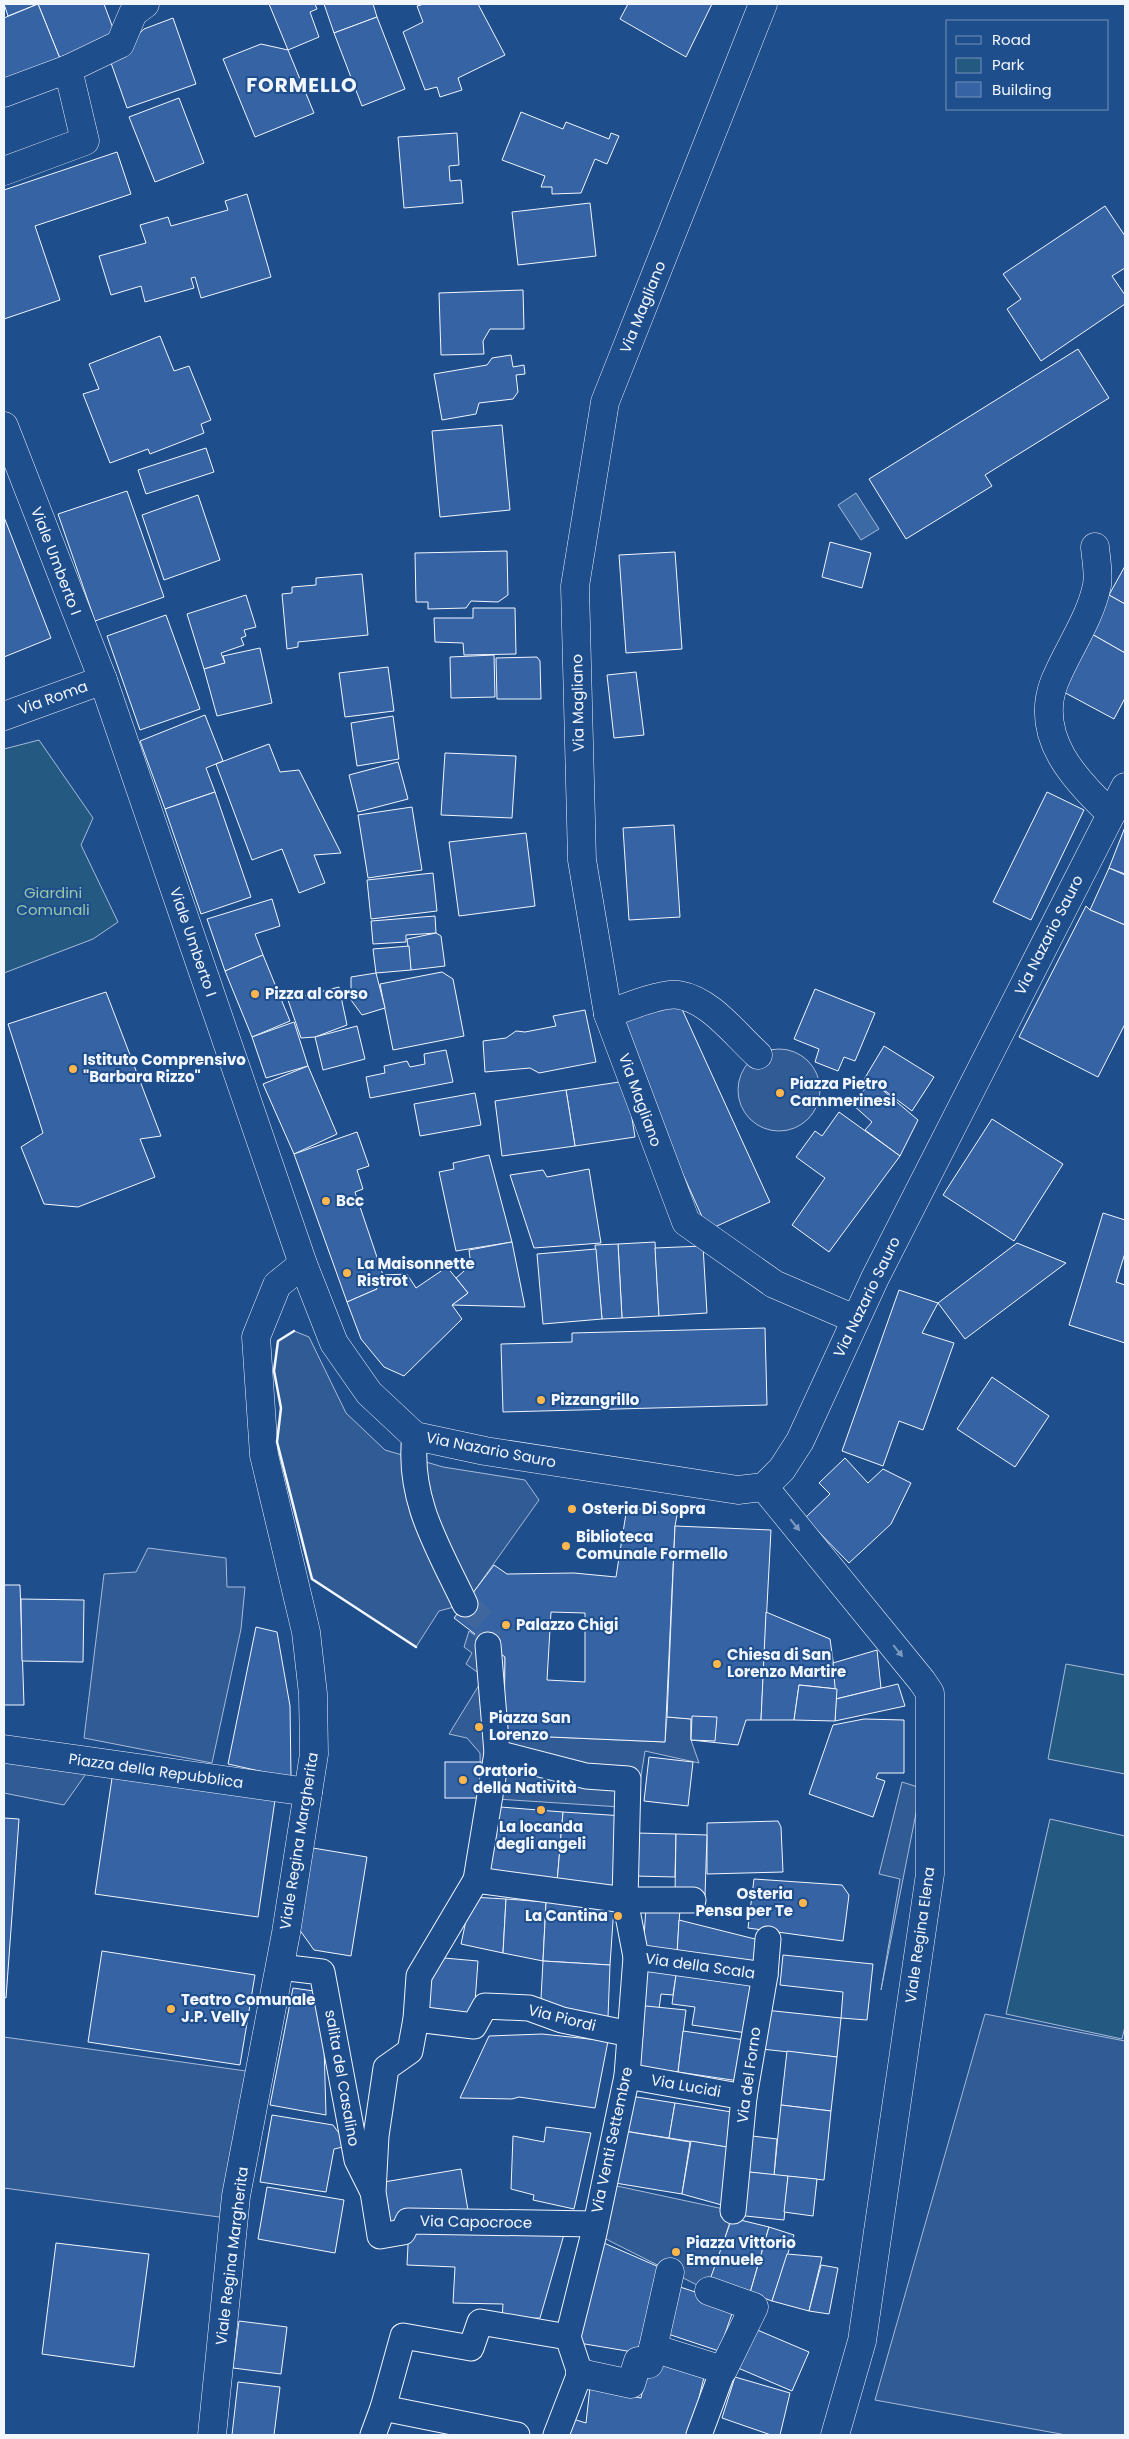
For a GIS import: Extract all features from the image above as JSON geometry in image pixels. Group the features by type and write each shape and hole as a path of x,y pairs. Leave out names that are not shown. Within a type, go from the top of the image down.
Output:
{"street":[{"path":"4,93 68,69 120,44 133,13 145,4"},
{"name":"Via Magliano","path":"763,4 605,402 575,586 582,860 608,1014 686,1222 774,1284 855,1319"},
{"path":"4,170 85,141 68,69"},
{"name":"Viale Umberto I","path":"4,426 103,680 303,1264 334,1343 369,1393 415,1436"},
{"path":"1095,547 1098,584 1080,630 1054,683 1048,711 1052,740 1064,761 1088,792 1111,814"},
{"name":"Via Roma","path":"4,716 103,680"},
{"name":"Via Nazario Sauro","path":"415,1436 484,1451 700,1485 738,1490 764,1487 782,1469 800,1441 855,1319 1125,786"},
{"path":"608,1014 648,1000 678,994 705,1005 758,1055"},
{"name":"Viale Regina Margherita","path":"212,2435 236,2196 280,1967 314,1754 313,1694 306,1632 264,1454 256,1337 277,1285 303,1264"},
{"path":"415,1436 412,1458 422,1513 465,1604"},
{"name":"Viale Regina Elena","path":"764,1487 930,1693 930,1874 862,2341 835,2435"},
{"path":"373,2192 376,2136 386,2068 410,2051 416,2019 419,1976 476,1880 497,1753 488,1646"},
{"name":"Piazza della Repubblica","path":"4,1750 308,1792"},
{"name":"Via Venti Settembre","path":"497,1753 586,1776 628,1779 625,1900 636,1957 627,2076 568,2337"},
{"path":"476,1880 625,1900 693,1900"},
{"name":"Via del Forno","path":"733,2211 744,2097 765,1975 768,1939"},
{"name":"Via della Scala","path":"636,1957 765,1975"},
{"name":"salita del Casalino","path":"280,1967 322,1972 357,2160 373,2192"},
{"name":"Via Piordi","path":"416,2019 474,2026 485,2006 530,2008 562,2020 630,2034"},
{"name":"Via Lucidi","path":"627,2076 744,2097"},
{"name":"Via Capocroce","path":"373,2192 380,2236 403,2232 408,2221 594,2224"},
{"path":"580,2373 631,2384 638,2361 649,2364 670,2272"},
{"path":"699,2435 723,2370 754,2307 709,2291"},
{"path":"373,2435 383,2408 403,2336 471,2348 480,2322 568,2337 580,2373 556,2435"},
{"path":"653,2348 723,2370"},
{"path":"383,2408 517,2435"}],"green space":[{"name":"Giardini Comunali","path":"39,740 93,818 81,845 118,922 93,939 4,973 4,749"},
{"path":"1066,1664 1125,1675 1125,1774 1048,1759"},
{"path":"1050,1819 1125,1836 1125,2026 1122,2039 1006,2014"}],"shaded area":[{"path":"856,493 879,529 861,540 838,505"},
{"name":"Piazza Pietro Cammerinesi","path":"779,1049 795,1052 808,1061 817,1074 820,1090 817,1106 808,1119 795,1128 779,1131 763,1128 750,1119 741,1106 738,1090 741,1074 750,1061 763,1052"},
{"path":"294,1331 309,1337 346,1413 385,1450 443,1467 525,1480 539,1500 465,1604 439,1611 416,1647 312,1579 277,1442 281,1408 274,1371 278,1341"},
{"path":"148,1548 226,1558 227,1587 245,1587 241,1629 212,1763 84,1738 104,1574 136,1572"},
{"name":"Piazza San Lorenzo","path":"469,1631 505,1657 504,1735 665,1742 667,1717 691,1719 691,1740 699,1763 645,1751 636,1808 481,1798 480,1753 467,1738 449,1734 484,1677 466,1664 472,1653 464,1647"},
{"path":"4,1754 95,1761 64,1805 4,1793"},
{"path":"902,1782 921,1788 881,1990 900,1879 879,1874"},
{"path":"985,2014 1125,2041 1125,2435 1066,2435 875,2400"},
{"path":"4,2037 260,2073 234,2219 4,2188"},
{"name":"Piazza Vittorio Emanuele","path":"603,2183 733,2211 709,2291 594,2233"}],"building":[{"path":"4,4 38,4 8,16"},
{"path":"38,4 104,4 117,39 61,61"},
{"path":"38,4 61,61 4,85 4,18"},
{"path":"269,4 315,4 317,9 310,12 319,37 288,50"},
{"path":"324,4 373,4 377,17 334,33"},
{"path":"424,4 478,4 505,55 458,78 462,90 440,97 437,87 425,90 403,32 423,22 417,6"},
{"path":"628,4 712,4 686,57 620,19"},
{"path":"377,17 405,89 362,106 334,33"},
{"path":"173,18 196,84 127,108 110,60 144,29"},
{"path":"261,44 288,50 314,113 255,137 223,59"},
{"path":"179,98 204,163 155,182 129,117"},
{"path":"521,112 563,129 566,122 609,139 611,133 619,136 607,164 595,159 581,193 552,194 552,187 541,187 545,176 502,160"},
{"path":"457,133 459,165 449,166 450,181 461,180 463,203 404,208 398,137"},
{"path":"117,152 131,194 35,226 60,300 4,319 4,190"},
{"path":"247,194 271,277 201,298 195,277 191,278 194,288 145,302 141,286 111,295 99,256 146,243 140,225 168,217 171,226 228,210 225,201"},
{"path":"590,203 596,256 518,265 512,212"},
{"path":"1105,206 1125,236 1125,268 1112,276 1125,295 1125,304 1041,361 1007,309 1021,299 1003,274"},
{"path":"523,290 524,329 490,329 483,341 484,354 441,355 439,293"},
{"path":"160,336 174,371 189,366 211,420 201,424 204,433 150,454 148,449 110,463 83,394 99,389 89,364"},
{"path":"1078,349 1109,398 985,475 992,486 906,539 869,479"},
{"path":"511,355 513,367 524,365 525,374 516,375 518,392 513,399 479,403 476,414 442,420 434,374 487,365 492,358"},
{"path":"502,425 510,510 440,517 432,431"},
{"path":"206,448 214,472 146,494 138,470"},
{"path":"127,491 164,597 95,621 58,514"},
{"path":"198,495 220,560 164,580 142,515"},
{"path":"4,517 51,638 4,657"},
{"path":"830,542 871,553 862,588 822,577"},
{"path":"507,551 508,595 498,602 471,601 466,608 428,609 428,602 416,602 415,553"},
{"path":"675,552 682,649 626,653 619,555"},
{"path":"1125,566 1125,604 1109,595"},
{"path":"362,574 368,635 298,642 298,647 287,649 282,594 292,593 292,587 316,585 316,578"},
{"path":"246,595 256,627 244,630 246,636 241,638 244,645 221,653 225,663 204,669 187,614"},
{"path":"1109,595 1125,604 1125,653 1090,633"},
{"path":"473,608 515,608 516,654 464,655 463,643 435,642 434,618 473,618"},
{"path":"166,615 200,709 140,730 107,636"},
{"path":"1090,633 1125,653 1125,698 1114,719 1058,689"},
{"path":"260,648 272,703 217,716 204,669 225,663 223,656"},
{"path":"494,655 495,697 451,698 450,657"},
{"path":"537,657 540,661 541,699 497,699 496,658"},
{"path":"388,667 394,711 345,717 339,673"},
{"path":"636,672 644,735 614,738 607,675"},
{"path":"205,715 223,761 206,768 215,792 165,809 140,741"},
{"path":"393,716 399,759 357,766 351,723"},
{"path":"269,744 280,772 299,770 341,853 314,855 325,883 299,893 282,849 252,860 216,764"},
{"path":"445,753 516,756 512,818 441,815"},
{"path":"398,762 408,799 358,812 349,775"},
{"path":"215,792 251,897 201,914 165,809"},
{"path":"1047,792 1084,810 1031,920 993,902"},
{"path":"412,807 422,870 368,878 358,815"},
{"path":"674,825 680,917 629,920 623,828"},
{"path":"1125,827 1125,874 1109,868"},
{"path":"526,833 535,906 459,916 449,842"},
{"path":"1109,868 1125,875 1125,925 1090,910"},
{"path":"433,873 437,911 371,919 367,880"},
{"path":"272,899 280,926 255,934 263,955 225,971 207,919"},
{"path":"1086,906 1090,910 1125,925 1125,1024 1098,1077 1019,1037"},
{"path":"435,916 436,933 406,935 406,942 373,944 371,921"},
{"path":"436,933 441,936 445,966 411,970 407,939"},
{"path":"409,946 411,970 376,973 373,949"},
{"path":"263,955 290,1021 252,1037 225,971"},
{"path":"442,972 453,979 464,1036 393,1050 380,984"},
{"path":"376,973 385,1008 362,1015 351,1000 351,977"},
{"path":"339,987 347,1025 315,1037 301,1038 288,1000"},
{"path":"815,989 875,1013 855,1061 844,1057 838,1071 815,1062 819,1049 794,1039"},
{"path":"106,992 161,1136 140,1139 155,1177 78,1207 44,1204 21,1147 43,1133 8,1024"},
{"path":"676,996 770,1202 708,1230 616,1025"},
{"path":"585,1010 596,1062 539,1073 530,1068 485,1072 483,1041 506,1038 516,1031 525,1032 556,1026 553,1016"},
{"path":"294,1022 308,1066 266,1078 252,1037"},
{"path":"357,1026 365,1059 323,1070 315,1037"},
{"path":"884,1046 934,1077 912,1111 872,1081 863,1081"},
{"path":"446,1050 453,1082 370,1098 366,1077 385,1073 384,1066 407,1061 410,1067 425,1064 424,1054"},
{"path":"308,1066 337,1134 294,1154 263,1084"},
{"path":"626,1081 635,1137 575,1146 566,1090"},
{"path":"872,1081 918,1120 900,1156 865,1130 872,1122 852,1104"},
{"path":"566,1090 575,1146 502,1156 495,1101"},
{"path":"475,1093 481,1125 420,1136 414,1104"},
{"path":"839,1112 900,1156 829,1252 792,1225 825,1178 796,1157 815,1131 822,1136"},
{"path":"992,1119 1063,1164 1014,1241 943,1195"},
{"path":"357,1132 369,1166 357,1170 363,1189 355,1192 383,1275 373,1279 377,1289 347,1302 294,1154"},
{"path":"489,1155 512,1242 456,1251 439,1172 454,1169 453,1163"},
{"path":"589,1169 601,1243 534,1248 510,1175 543,1170 547,1177"},
{"path":"1103,1213 1125,1220 1125,1253 1116,1282 1125,1285 1125,1343 1069,1325"},
{"path":"512,1242 525,1307 452,1305 468,1293 456,1278 471,1265 469,1250"},
{"path":"655,1242 659,1316 622,1318 618,1244"},
{"path":"1017,1243 1066,1263 965,1339 938,1303"},
{"path":"618,1244 622,1318 602,1319 595,1245"},
{"path":"703,1246 707,1313 659,1316 655,1248"},
{"path":"596,1249 602,1319 543,1324 537,1254"},
{"path":"447,1267 468,1293 452,1305 462,1319 404,1376 384,1367 361,1339 347,1302 377,1289 373,1279 383,1275 407,1274 416,1288"},
{"path":"899,1290 938,1303 922,1333 954,1343 923,1430 899,1421 883,1466 842,1451"},
{"path":"765,1328 767,1405 503,1412 501,1344 572,1342 572,1333"},
{"path":"992,1377 1049,1416 1015,1467 957,1429"},
{"path":"845,1458 868,1483 883,1469 911,1483 891,1524 849,1563 805,1518 830,1494 819,1483"},
{"name":"Palazzo Chigi","path":"627,1507 677,1515 665,1742 504,1735 505,1657 454,1618 494,1565 507,1574 574,1573 616,1577","holes":["551,1612 585,1613 585,1682 547,1680"]},
{"name":"Chiesa di San Lorenzo Martire","path":"675,1526 771,1530 761,1720 746,1720 738,1745 691,1740 691,1719 667,1717"},
{"path":"4,1585 20,1585 24,1705 4,1705"},
{"path":"21,1599 84,1600 83,1662 22,1661"},
{"path":"766,1612 830,1639 837,1689 799,1685 794,1720 761,1720"},
{"path":"256,1627 277,1632 290,1706 291,1778 228,1764"},
{"path":"877,1650 881,1688 836,1699 833,1663"},
{"path":"898,1684 905,1706 835,1721 836,1699"},
{"path":"799,1685 837,1689 835,1721 794,1720"},
{"path":"692,1716 717,1717 715,1741 691,1740"},
{"path":"864,1719 904,1720 904,1773 878,1773 876,1778 885,1781 873,1817 809,1794 833,1725"},
{"path":"649,1757 693,1762 688,1806 644,1801"},
{"name":"Oratorio della Natività","path":"445,1762 481,1762 481,1798 445,1798"},
{"path":"112,1778 275,1800 258,1917 95,1894"},
{"path":"488,1806 563,1812 557,1883 482,1876"},
{"path":"563,1812 624,1816 618,1888 557,1883"},
{"path":"4,1818 19,1819 6,1998 4,1997"},
{"path":"778,1821 781,1827 783,1872 707,1874 707,1823"},
{"path":"636,1833 676,1834 675,1877 635,1876"},
{"path":"676,1834 707,1835 705,1895 675,1894"},
{"path":"313,1848 367,1857 351,1956 314,1950 299,1929"},
{"path":"754,1879 842,1885 849,1895 843,1941 748,1928"},
{"path":"471,1897 506,1899 503,1953 461,1944"},
{"path":"506,1899 546,1902 543,1961 503,1953"},
{"path":"546,1902 614,1906 610,1965 543,1961"},
{"path":"646,1906 680,1908 677,1954 643,1953"},
{"path":"679,1920 763,1941 757,1967 677,1954"},
{"name":"Teatro Comunale J.P. Velly","path":"102,1951 255,1975 240,2065 88,2042"},
{"path":"783,1955 873,1964 867,2020 841,2018 843,1992 780,1985"},
{"path":"444,1958 478,1961 474,2016 422,2009 425,1980"},
{"path":"543,1961 610,1965 608,2017 564,2015 541,1998"},
{"path":"642,1964 677,1969 673,1995 661,1994 659,2009 636,2005"},
{"path":"677,1968 755,1979 747,2033 692,2025 695,2007 672,2004"},
{"path":"293,1988 314,1991 324,2045 326,2115 270,2105"},
{"path":"636,2005 686,2010 678,2072 633,2066"},
{"path":"765,2010 841,2018 837,2057 761,2049"},
{"path":"683,2031 745,2040 739,2081 678,2072"},
{"path":"542,2034 608,2041 595,2108 519,2097 512,2099 460,2098 489,2036"},
{"path":"787,2051 837,2057 831,2111 781,2105"},
{"path":"624,2095 675,2103 669,2138 618,2130"},
{"path":"675,2103 738,2113 733,2148 669,2138"},
{"path":"781,2105 831,2111 824,2180 774,2175"},
{"path":"272,2115 333,2125 344,2140 343,2147 334,2149 326,2192 260,2182"},
{"path":"546,2127 591,2133 574,2209 533,2200 534,2195 511,2189 513,2136 544,2142"},
{"path":"618,2130 690,2142 682,2194 609,2182"},
{"path":"744,2135 777,2139 774,2175 740,2171"},
{"path":"691,2141 733,2148 729,2207 682,2194"},
{"path":"461,2169 469,2216 392,2232 384,2182"},
{"path":"740,2171 788,2176 784,2220 736,2215"},
{"path":"788,2176 817,2179 813,2216 784,2212"},
{"path":"267,2187 344,2200 335,2253 258,2239"},
{"path":"732,2218 769,2227 750,2293 708,2285"},
{"path":"409,2225 565,2231 540,2318 502,2319 503,2304 453,2303 455,2267 407,2265"},
{"path":"769,2227 794,2235 772,2301 750,2293"},
{"path":"597,2240 659,2267 639,2353 579,2343"},
{"path":"56,2243 149,2254 134,2367 42,2354"},
{"path":"787,2254 822,2257 809,2311 772,2301"},
{"path":"821,2265 838,2268 829,2314 809,2311"},
{"path":"674,2285 735,2305 719,2351 659,2331"},
{"path":"239,2321 287,2327 281,2374 233,2368"},
{"path":"755,2329 809,2352 792,2391 738,2368"},
{"path":"657,2361 704,2377 690,2435 568,2435 573,2419 586,2423 590,2387 641,2398 647,2369"},
{"path":"735,2377 790,2393 780,2435 771,2435 722,2418"},
{"path":"238,2382 280,2387 274,2435 232,2435"}],"tunnel":[{"path":"465,1604 487,1623 488,1645"}],"wall":[{"path":"294,1331 278,1341 274,1371 281,1408 277,1442 312,1579 416,1647"}],"place":[{"name":"Pizza al corso","path":"255,994"},
{"name":"Istituto Comprensivo \"Barbara Rizzo\"","path":"73,1069"},
{"name":"Piazza Pietro Cammerinesi","path":"780,1093"},
{"name":"Bcc","path":"326,1201"},
{"name":"La Maisonnette Ristrot","path":"347,1273"},
{"name":"Pizzangrillo","path":"541,1400"},
{"name":"Osteria Di Sopra","path":"572,1509"},
{"name":"Biblioteca Comunale Formello","path":"566,1546"},
{"name":"Palazzo Chigi","path":"506,1625"},
{"name":"Chiesa di San Lorenzo Martire","path":"717,1664"},
{"name":"Piazza San Lorenzo","path":"479,1727"},
{"name":"Oratorio della Natività","path":"463,1780"},
{"name":"La locanda degli angeli","path":"541,1810"},
{"name":"Osteria Pensa per Te","path":"803,1903"},
{"name":"La Cantina","path":"618,1916"},
{"name":"Teatro Comunale J.P. Velly","path":"171,2009"},
{"name":"Piazza Vittorio Emanuele","path":"676,2252"}],"district":[{"name":"FORMELLO","path":"302,85"}]}
